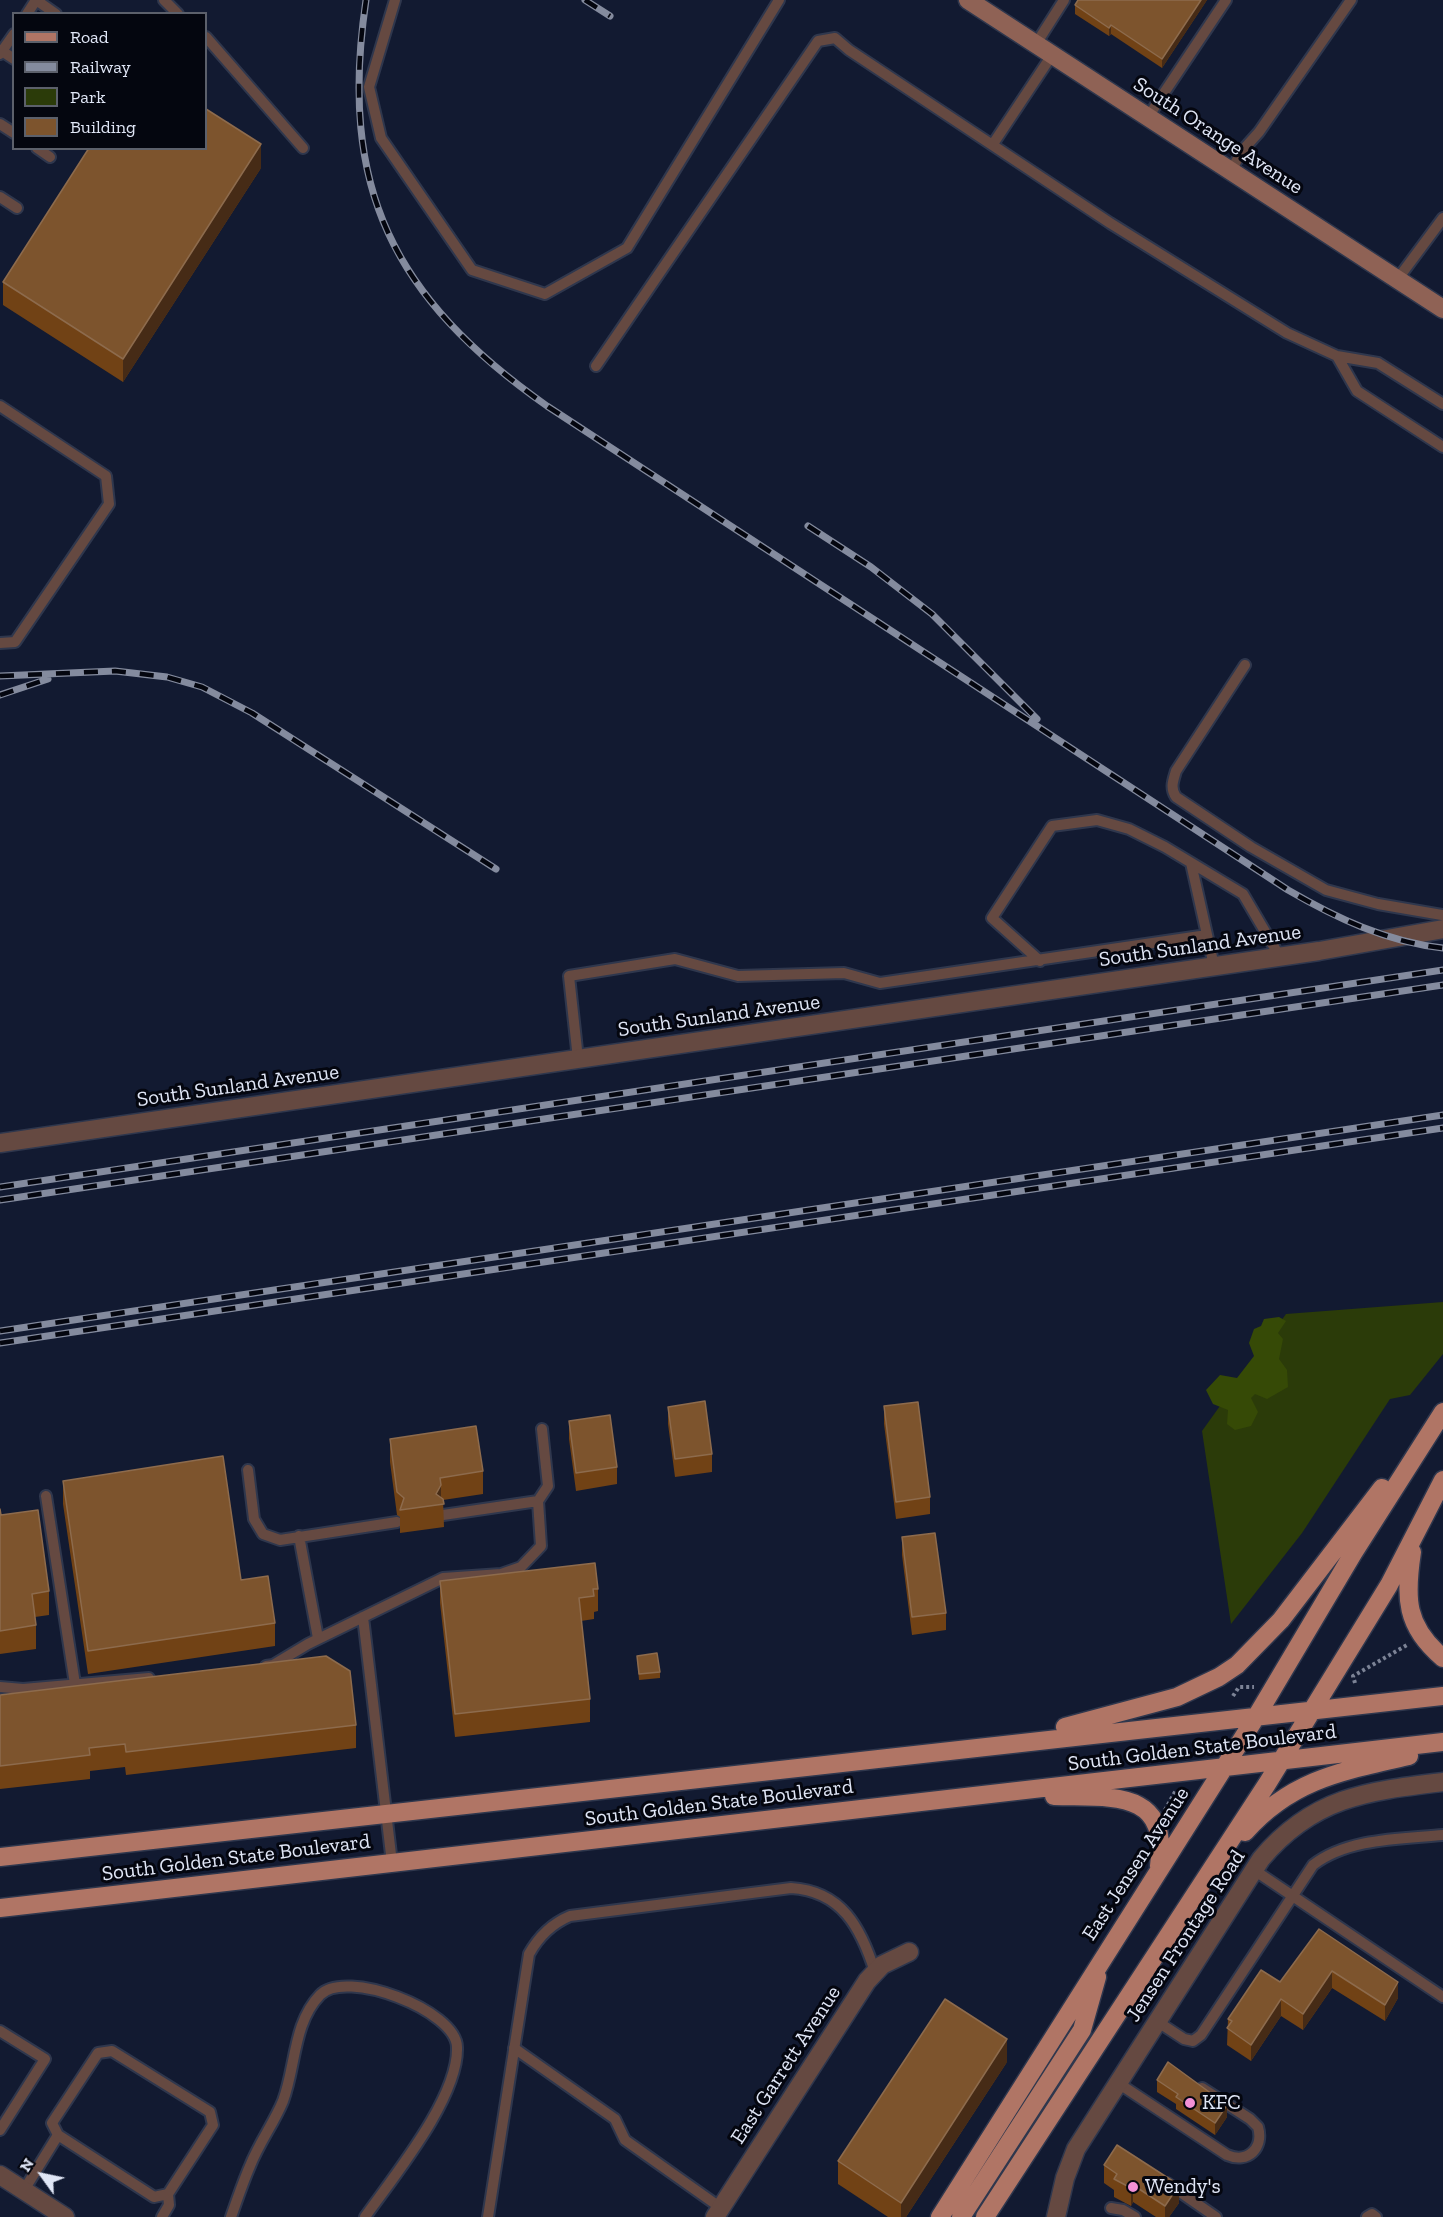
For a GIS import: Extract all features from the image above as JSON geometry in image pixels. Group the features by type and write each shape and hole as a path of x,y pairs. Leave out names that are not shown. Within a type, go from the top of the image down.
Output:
{"main road":[{"name":"East Jensen Avenue","path":"940,2217 1256,1717 1354,1552 1443,1410"},
{"path":"998,1744 1142,1708 1202,1686 1237,1665 1281,1620 1443,1410"},
{"path":"985,2217 1280,1762 1413,1539 1443,1480"},
{"path":"1413,1539 1406,1586 1408,1606 1415,1625 1426,1642 1443,1658"},
{"name":"South Golden State Boulevard","path":"0,1857 386,1812 1443,1696"},
{"name":"South Golden State Boulevard","path":"0,1908 1443,1742"},
{"path":"1195,1894 1260,1816 1298,1789 1329,1775 1443,1749"},
{"path":"995,1794 1130,1801 1149,1814 1157,1824 1161,1835 1158,1870"},
{"path":"961,2217 1082,2030 1104,1956"}],"street":[{"name":"South Orange Avenue","path":"978,3 1035,44 1443,309"},
{"name":"South Sunland Avenue","path":"0,1143 1280,957 1440,922"},
{"name":"Jensen Frontage Road","path":"1056,2217 1072,2156 1254,1870 1276,1841 1295,1824 1323,1808 1371,1790 1443,1782"},
{"name":"East Garrett Avenue","path":"718,2212 874,1972 895,1957 909,1952"},
{"path":"0,2175 65,2217"}],"lane":[{"path":"36,0 53,12"},
{"path":"164,0 175,12"},
{"path":"395,0 369,87 381,138 472,270 545,294 627,248 779,0"},
{"path":"1035,44 1064,0"},
{"path":"1148,117 1226,0"},
{"path":"1231,171 1242,152 1259,132 1351,0"},
{"path":"1,53 12,37"},
{"path":"207,38 303,148"},
{"path":"596,366 818,41 835,38 849,50 1110,223 1287,333 1337,356 1378,363 1443,404"},
{"path":"993,144 1052,55"},
{"path":"40,150 50,157"},
{"path":"0,197 17,208"},
{"path":"1398,280 1443,218"},
{"path":"1337,356 1357,391 1443,447"},
{"path":"0,406 106,476 109,504 15,642 0,643"},
{"path":"1245,665 1176,771 1172,782 1176,797 1251,847 1326,890 1440,922"},
{"path":"1040,961 992,918 1052,826 1097,820 1129,829 1243,894 1280,957"},
{"path":"1191,863 1214,966"},
{"path":"578,1059 569,976 675,959 738,976 844,973 880,983 1207,935"},
{"path":"249,1668 273,1665 318,1638 443,1578 501,1574 521,1567 541,1546 538,1501 548,1486 542,1429"},
{"path":"248,1470 254,1519 263,1534 280,1539 397,1522"},
{"path":"46,1496 75,1684"},
{"path":"442,1515 538,1501"},
{"path":"299,1536 318,1638"},
{"path":"363,1617 392,1863"},
{"path":"0,1687 23,1689 156,1677"},
{"path":"1158,2022 1184,2039 1193,2040 1201,2035 1313,1865 1324,1857 1366,1843 1443,1835"},
{"path":"1254,1870 1443,1997"},
{"path":"488,2217 529,1954 536,1940 549,1928 570,1916 804,1889 832,1901 855,1924 866,1942 874,1972"},
{"path":"231,2217 250,2165 282,2101 304,2014 322,1993 346,1985 383,1992 414,2004 452,2030 457,2045 455,2068 429,2124 365,2217"},
{"path":"0,2031 45,2059 0,2130"},
{"path":"514,2048 615,2119 625,2140 718,2212"},
{"path":"162,2217 169,2205 168,2194 213,2125 210,2112 112,2051 98,2053 52,2123 58,2135 154,2196 168,2194"},
{"path":"1118,2084 1227,2155 1242,2159 1249,2157 1257,2146 1258,2127 1250,2119 1197,2085"},
{"path":"24,2190 58,2135"},
{"path":"1155,2175 1216,2217"},
{"path":"1111,2208 1123,2210 1135,2217"},
{"path":"1367,2217 1372,2214 1376,2217"}],"path":[{"path":"1353,1676 1411,1643"},
{"path":"1233,1696 1239,1687 1257,1687"},
{"path":"1163,1813 1177,1796 1176,1790"}],"green space":[{"path":"1443,1302 1443,1354 1410,1395 1390,1399 1302,1533 1231,1624 1202,1431 1286,1314"},
{"path":"1279,1317 1286,1321 1278,1333 1283,1339 1279,1359 1287,1370 1288,1387 1267,1399 1255,1394 1251,1398 1258,1412 1251,1426 1235,1430 1227,1424 1228,1410 1213,1404 1206,1390 1220,1375 1237,1378 1254,1356 1249,1343 1254,1329 1261,1326 1264,1319"}],"building":[{"path":"1078,0 1201,0 1162,59 1111,25 1109,28 1075,5"},
{"path":"207,110 261,144 123,359 3,282 88,150 207,150"},
{"path":"705,1401 712,1454 675,1459 668,1407"},
{"path":"918,1402 930,1497 896,1502 884,1406"},
{"path":"610,1415 617,1467 576,1473 569,1421"},
{"path":"476,1426 483,1471 440,1478 441,1485 436,1494 443,1499 444,1504 400,1510 404,1498 397,1492 390,1439"},
{"path":"223,1456 241,1580 268,1576 275,1623 88,1651 63,1481"},
{"path":"0,1509 1,1515 38,1510 49,1591 32,1594 36,1625 0,1631"},
{"path":"935,1533 946,1613 912,1617 902,1537"},
{"path":"595,1563 598,1589 593,1589 594,1596 579,1598 590,1699 455,1714 440,1581"},
{"path":"657,1653 660,1672 639,1674 637,1656"},
{"path":"326,1656 350,1671 356,1725 126,1752 125,1744 89,1748 90,1755 0,1766 0,1695"},
{"path":"1319,1929 1398,1982 1385,2005 1332,1971 1303,2014 1281,1999 1251,2045 1227,2028 1232,2021 1228,2019 1261,1970 1280,1982"},
{"path":"945,1999 1007,2039 901,2203 838,2161"},
{"path":"1168,2062 1227,2105 1215,2123 1176,2097 1178,2094 1157,2080"},
{"path":"1117,2145 1179,2185 1165,2206 1133,2185 1131,2188 1114,2179 1117,2174 1104,2165"}],"railway":[{"path":"366,0 359,67 361,128 370,183 388,233 415,280 450,323 494,365 547,406 1288,890 1362,927 1402,940 1443,948"},
{"path":"585,0 610,16"},
{"path":"808,526 871,567 932,614 1037,719"},
{"path":"0,676 115,671 167,677 202,687 252,713 496,869"},
{"path":"0,695 48,679"},
{"path":"0,1187 1443,970"},
{"path":"0,1200 1443,985"},
{"path":"0,1331 1443,1115"},
{"path":"0,1343 1443,1128"}],"place":[{"name":"KFC","path":"1190,2103"},
{"name":"Wendy's","path":"1133,2187"}]}
